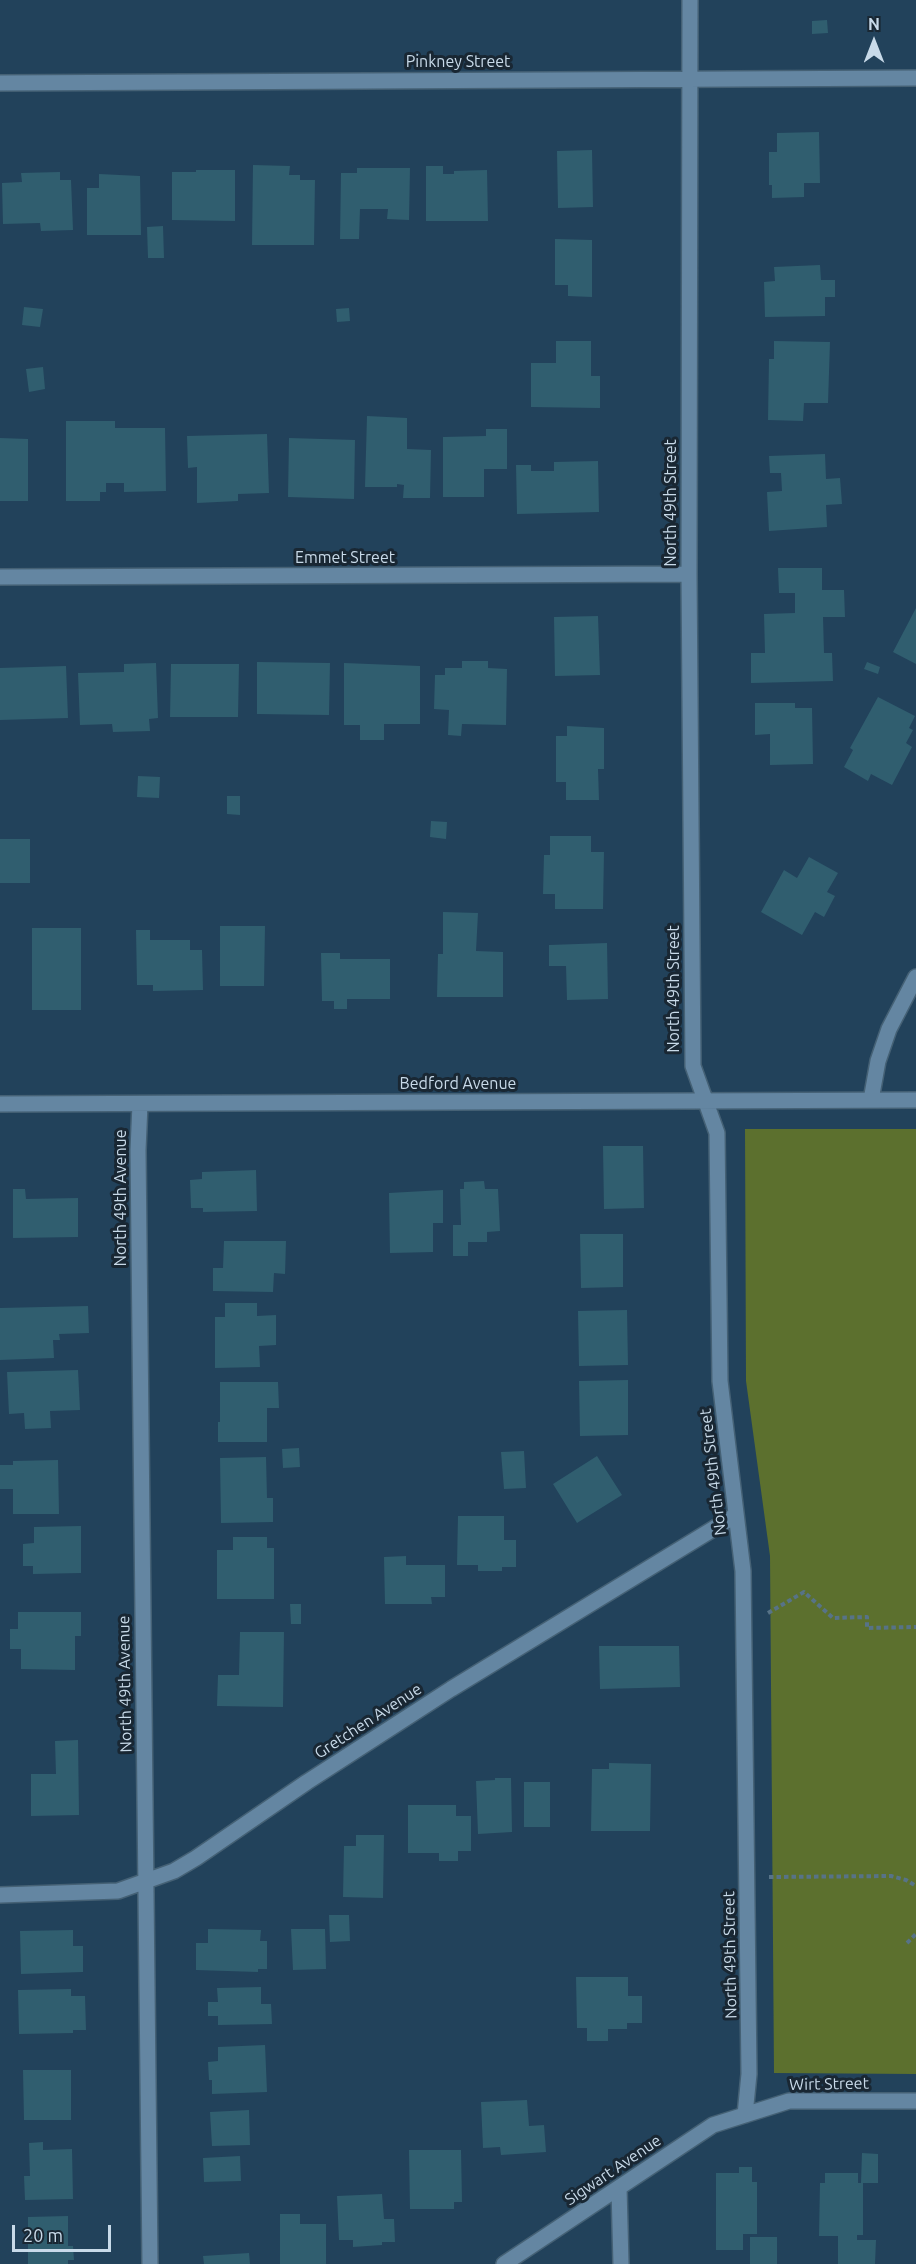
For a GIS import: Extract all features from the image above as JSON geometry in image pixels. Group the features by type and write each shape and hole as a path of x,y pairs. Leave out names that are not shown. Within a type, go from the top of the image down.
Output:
{"street":[{"name":"North 49th Street","path":"690,0 689,574 693,1066 717,1133 720,1381 743,1571 749,2074 745,2115"},
{"name":"Pinkney Street","path":"0,83 916,78"},
{"name":"Emmet Street","path":"0,577 689,574"},
{"path":"871,1100 878,1061 889,1029 916,977"},
{"name":"Bedford Avenue","path":"0,1104 916,1100"},
{"name":"North 49th Avenue","path":"140,1104 138,1150 150,2264"},
{"name":"Gretchen Avenue","path":"0,1895 118,1891 174,1871 451,1689 736,1515"},
{"name":"Wirt Street","path":"745,2115 789,2102 916,2101"},
{"name":"Sigwart Avenue","path":"504,2264 713,2125 745,2115"},
{"path":"619,2188 621,2264"}],"path":[{"path":"744,1627 804,1592 832,1618 867,1617 867,1628 916,1626"},
{"path":"747,1877 891,1876 906,1880 916,1886"},
{"path":"907,1943 916,1934"}],"green space":[{"path":"745,1129 916,1129 916,2074 774,2073 770,1556 746,1381"}],"building":[{"path":"827,20 828,33 812,34 812,21"},
{"path":"819,132 820,183 804,183 804,197 772,198 772,185 769,185 769,152 777,152 777,133"},
{"path":"592,150 593,207 558,208 557,151"},
{"path":"253,165 290,166 289,175 300,175 300,180 315,180 314,245 252,245"},
{"path":"426,166 443,166 443,174 454,174 454,171 487,170 488,221 426,221"},
{"path":"357,168 410,168 409,220 387,219 388,209 360,209 359,239 340,239 341,173 357,173"},
{"path":"196,170 235,170 235,221 172,220 172,172 196,172"},
{"path":"60,172 60,180 71,180 73,230 41,231 40,223 3,224 2,183 22,182 21,173"},
{"path":"99,174 140,176 141,235 87,235 87,188 99,188"},
{"path":"163,226 164,258 148,258 147,227"},
{"path":"555,239 592,240 592,297 568,296 568,285 555,285"},
{"path":"820,265 821,280 835,280 835,297 825,297 825,316 765,317 764,282 775,281 774,267"},
{"path":"24,307 43,309 40,327 22,325"},
{"path":"349,308 350,321 337,322 336,309"},
{"path":"556,341 591,341 591,376 600,376 600,408 531,407 531,363 556,363"},
{"path":"774,341 830,342 828,403 804,403 803,421 768,420 769,359 774,359"},
{"path":"43,367 45,389 29,392 26,369"},
{"path":"367,416 407,418 407,449 431,450 430,498 403,498 404,485 365,487"},
{"path":"66,421 115,421 115,428 165,428 166,491 124,492 124,483 106,483 106,492 100,492 100,501 66,501"},
{"path":"486,429 507,429 507,469 484,469 484,497 443,497 443,437 486,436"},
{"path":"267,434 269,493 238,494 238,501 197,503 197,467 188,468 187,436"},
{"path":"0,438 28,439 28,501 0,501"},
{"path":"289,438 355,440 354,499 288,497"},
{"path":"825,454 826,479 840,478 842,504 826,505 827,527 769,531 767,492 782,491 781,473 770,473 769,456"},
{"path":"598,461 599,512 517,514 516,465 531,465 531,471 554,471 554,462"},
{"path":"778,568 822,568 822,590 844,590 845,617 823,617 824,653 832,653 833,681 751,683 751,653 765,653 764,614 795,613 795,593 779,593"},
{"path":"916,608 916,664 893,652"},
{"path":"598,616 600,675 555,676 554,617"},
{"path":"462,661 488,661 488,668 507,669 506,725 462,724 461,736 448,735 449,710 434,709 435,675 445,675 445,668 462,668"},
{"path":"257,662 330,663 329,715 257,714"},
{"path":"867,662 880,667 878,674 864,669"},
{"path":"156,663 158,718 149,719 150,731 113,732 112,724 80,725 78,673 124,672 124,664"},
{"path":"344,663 420,666 420,724 384,724 384,740 360,740 360,725 344,725"},
{"path":"171,664 239,664 238,717 170,717"},
{"path":"66,666 68,718 0,720 0,668"},
{"path":"878,697 915,716 909,728 913,730 906,743 912,747 892,785 871,774 868,781 844,767 853,750 850,748"},
{"path":"755,703 795,703 795,708 812,708 813,764 770,765 770,734 755,735"},
{"path":"567,726 604,728 604,769 598,769 599,800 566,800 566,782 556,782 556,736 567,736"},
{"path":"138,776 160,777 159,798 137,797"},
{"path":"227,796 240,796 240,815 227,814"},
{"path":"431,821 447,822 446,839 430,837"},
{"path":"550,836 591,836 591,852 604,852 603,909 555,909 555,894 543,894 544,855 550,855"},
{"path":"0,839 30,839 30,883 0,883"},
{"path":"809,857 838,873 827,892 835,896 824,917 815,912 802,935 761,912 784,870 797,878"},
{"path":"443,912 478,913 476,951 503,952 503,997 437,997 438,954 443,954"},
{"path":"220,926 265,926 264,986 220,986"},
{"path":"32,928 81,928 81,1010 32,1010"},
{"path":"136,930 150,930 150,940 190,940 190,950 202,950 203,990 153,991 153,985 137,985"},
{"path":"607,943 608,999 567,1000 566,966 549,966 549,945"},
{"path":"321,953 340,953 340,959 390,959 390,999 347,999 347,1009 334,1009 334,1001 322,1001"},
{"path":"603,1146 643,1146 644,1208 604,1209"},
{"path":"256,1170 257,1211 203,1212 203,1208 191,1208 190,1180 202,1179 202,1172"},
{"path":"484,1181 485,1189 498,1189 500,1231 487,1232 487,1242 468,1242 468,1256 453,1256 453,1225 461,1225 460,1189 464,1189 464,1182"},
{"path":"13,1189 25,1189 26,1199 78,1198 78,1237 13,1238"},
{"path":"443,1190 443,1223 433,1223 433,1252 390,1253 389,1193"},
{"path":"580,1234 623,1234 623,1287 581,1288"},
{"path":"224,1241 286,1241 285,1274 274,1273 273,1292 213,1291 213,1268 223,1268"},
{"path":"225,1303 257,1303 257,1316 276,1315 276,1345 259,1346 260,1367 215,1368 215,1317 225,1317"},
{"path":"88,1306 89,1333 59,1334 60,1340 53,1340 54,1358 0,1360 0,1308"},
{"path":"627,1310 628,1365 579,1366 578,1311"},
{"path":"78,1370 80,1410 50,1411 51,1428 25,1429 24,1413 9,1414 7,1372"},
{"path":"628,1380 628,1435 580,1436 579,1381"},
{"path":"220,1382 278,1382 279,1408 267,1408 267,1442 218,1442"},
{"path":"299,1448 300,1467 283,1468 282,1449"},
{"path":"524,1451 526,1488 504,1489 501,1452"},
{"path":"597,1456 622,1495 577,1523 553,1484"},
{"path":"266,1457 267,1498 273,1498 273,1522 221,1523 220,1458"},
{"path":"58,1460 59,1514 13,1514 13,1489 0,1489 0,1465 13,1465 13,1461"},
{"path":"458,1516 504,1516 504,1540 516,1540 516,1567 502,1567 502,1571 478,1571 478,1565 457,1565"},
{"path":"81,1526 81,1573 33,1574 33,1566 23,1566 23,1544 34,1543 34,1527"},
{"path":"233,1537 267,1537 267,1548 274,1548 274,1599 217,1599 217,1550 233,1550"},
{"path":"406,1556 406,1565 445,1565 445,1597 431,1597 432,1604 385,1604 384,1557"},
{"path":"290,1604 301,1604 301,1624 291,1624"},
{"path":"18,1612 81,1612 81,1636 75,1636 75,1670 21,1669 21,1649 10,1649 10,1629 18,1629"},
{"path":"240,1632 284,1632 283,1707 217,1706 218,1675 239,1675"},
{"path":"599,1646 679,1646 680,1687 600,1689"},
{"path":"78,1740 79,1815 31,1816 31,1774 56,1774 55,1741"},
{"path":"609,1763 651,1764 650,1831 591,1831 592,1769 609,1769"},
{"path":"495,1778 511,1778 512,1832 478,1834 476,1781 495,1780"},
{"path":"524,1782 550,1782 550,1827 524,1827"},
{"path":"408,1805 456,1805 456,1816 471,1816 471,1851 458,1851 458,1861 439,1861 439,1853 408,1853"},
{"path":"356,1835 384,1835 383,1898 343,1897 344,1846 356,1846"},
{"path":"329,1915 349,1915 350,1941 330,1942"},
{"path":"208,1929 261,1930 260,1941 267,1941 267,1969 258,1969 258,1972 196,1970 196,1943 208,1943"},
{"path":"291,1929 325,1929 326,1969 293,1970"},
{"path":"73,1930 73,1946 83,1946 83,1972 21,1974 20,1931"},
{"path":"576,1977 628,1977 628,1996 642,1996 642,2023 627,2023 627,2029 608,2029 608,2041 587,2041 587,2028 577,2028"},
{"path":"261,1987 261,2004 271,2004 272,2024 218,2025 218,2016 208,2016 208,2002 218,2002 217,1988"},
{"path":"71,1989 71,1996 85,1996 86,2030 73,2030 73,2033 19,2034 18,1990"},
{"path":"265,2045 267,2092 212,2094 208,2062 218,2061 218,2047"},
{"path":"23,2070 71,2070 71,2120 24,2120"},
{"path":"527,2100 529,2126 544,2125 546,2152 501,2155 500,2147 483,2148 481,2102"},
{"path":"249,2110 250,2145 212,2146 210,2112"},
{"path":"43,2142 43,2150 72,2149 73,2199 25,2200 24,2176 30,2176 29,2143"},
{"path":"409,2150 461,2150 462,2202 454,2202 454,2209 410,2209"},
{"path":"862,2153 878,2154 878,2183 861,2183"},
{"path":"240,2156 241,2181 204,2182 203,2158"},
{"path":"739,2167 752,2167 752,2182 757,2182 757,2234 743,2234 743,2250 716,2250 716,2173 739,2173"},
{"path":"825,2173 858,2173 858,2183 863,2183 863,2235 857,2235 857,2240 876,2240 875,2264 838,2264 838,2236 819,2236 820,2183 825,2183"},
{"path":"382,2194 384,2219 394,2219 395,2242 353,2247 353,2240 339,2240 337,2196"},
{"path":"280,2214 300,2214 300,2224 326,2224 326,2264 280,2264"},
{"path":"68,2216 68,2246 73,2246 74,2260 68,2260 68,2264 28,2264 28,2217"},
{"path":"750,2237 777,2237 777,2264 750,2264"},
{"path":"249,2253 250,2264 204,2264 203,2256"}]}
